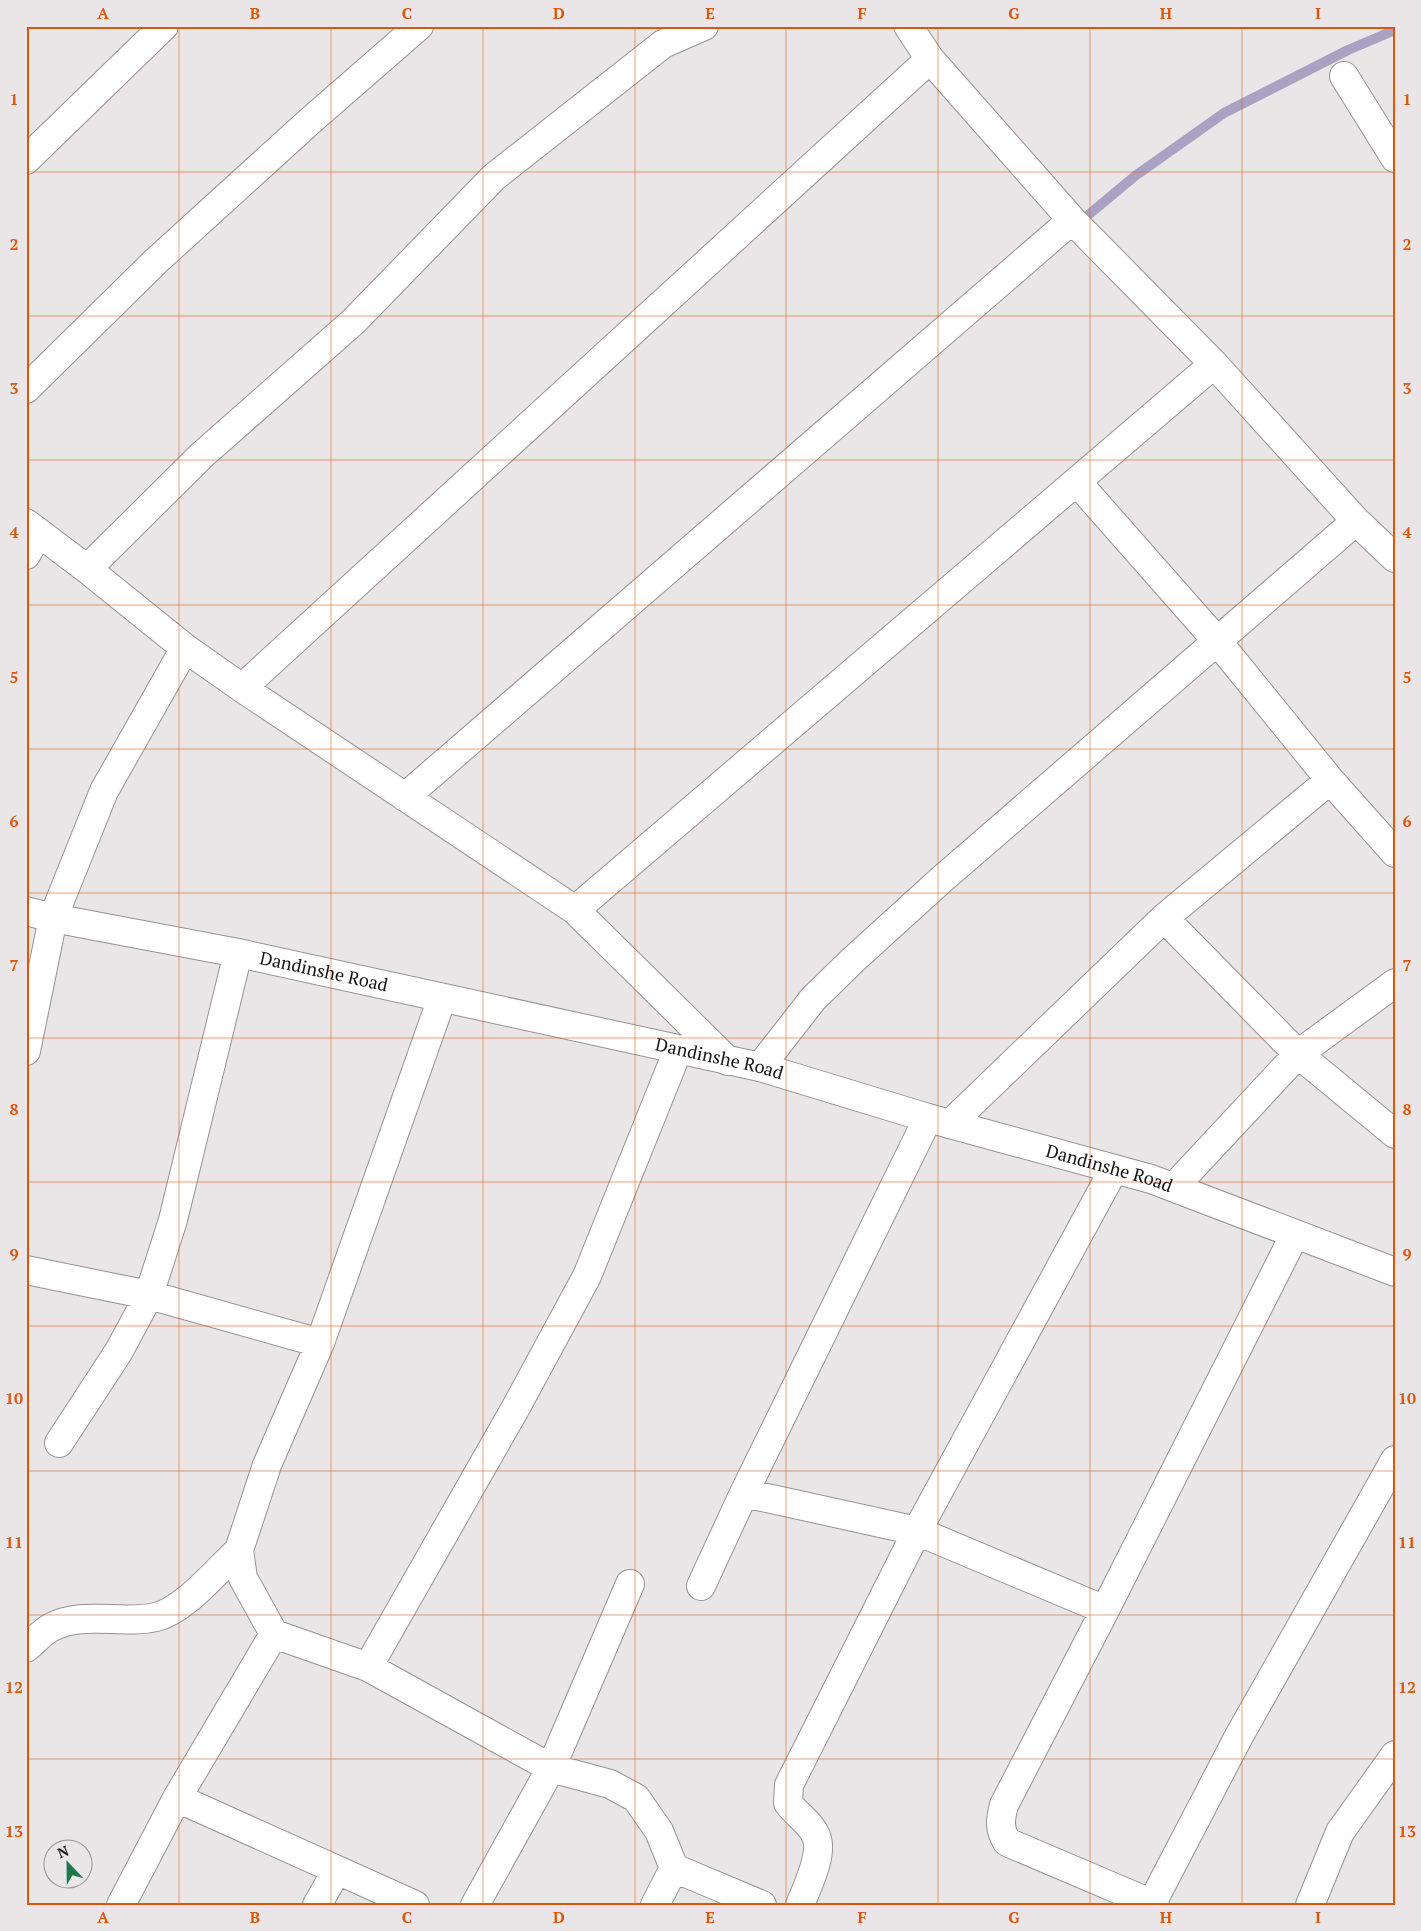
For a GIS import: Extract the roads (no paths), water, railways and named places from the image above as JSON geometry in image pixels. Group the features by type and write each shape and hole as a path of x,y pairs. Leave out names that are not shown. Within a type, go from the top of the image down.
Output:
{"street":[{"path":"26,160 164,26"},
{"path":"26,389 156,261 310,121 419,26"},
{"path":"87,569 202,455 354,321 494,177 656,35 704,26"},
{"path":"908,26 930,59 1072,220 1214,364 1356,521 1395,558"},
{"path":"242,688 930,59"},
{"path":"1344,76 1395,158"},
{"path":"405,797 1072,220"},
{"path":"575,910 1214,364"},
{"path":"1077,482 1218,642 1330,780 1395,853"},
{"path":"760,1068 813,999 853,960 941,880 1356,521"},
{"path":"30,538 87,569 185,648 242,688 575,910 728,1061"},
{"path":"26,1051 53,918 104,791 185,648"},
{"path":"701,1586 744,1493 939,1121 1164,918 1330,780"},
{"name":"Dandinshe Road","path":"26,911 53,918 238,953 760,1068 939,1121 1151,1179 1395,1272"},
{"path":"1164,918 1298,1054 1395,1134"},
{"path":"59,1443 119,1350 149,1295 174,1220 238,953"},
{"path":"1174,1188 1298,1054 1395,983"},
{"path":"442,998 320,1343 267,1465 239,1550 243,1578 274,1634 368,1667 551,1768 610,1784 636,1798 660,1832 674,1868 762,1905"},
{"path":"368,1667 515,1409 587,1276 678,1050"},
{"path":"800,1905 816,1861 818,1847 816,1835 788,1803 789,1786 917,1531 1114,1169"},
{"path":"1295,1234 1004,1806 1000,1821 1001,1832 1008,1842 1153,1904 1239,1736 1395,1460"},
{"path":"26,1270 149,1295 320,1343"},
{"path":"744,1493 917,1531 1105,1610"},
{"path":"26,1648 50,1628 80,1618 120,1620 157,1617 182,1605 239,1550"},
{"path":"476,1905 551,1768 630,1584"},
{"path":"121,1905 177,1798 274,1634"},
{"path":"1310,1905 1340,1832 1395,1755"},
{"path":"177,1798 415,1905"},
{"path":"655,1905 674,1868"},
{"path":"317,1905 337,1870"}],"waterway":[{"path":"1087,216 1135,176 1224,113 1348,50 1395,30"}]}
